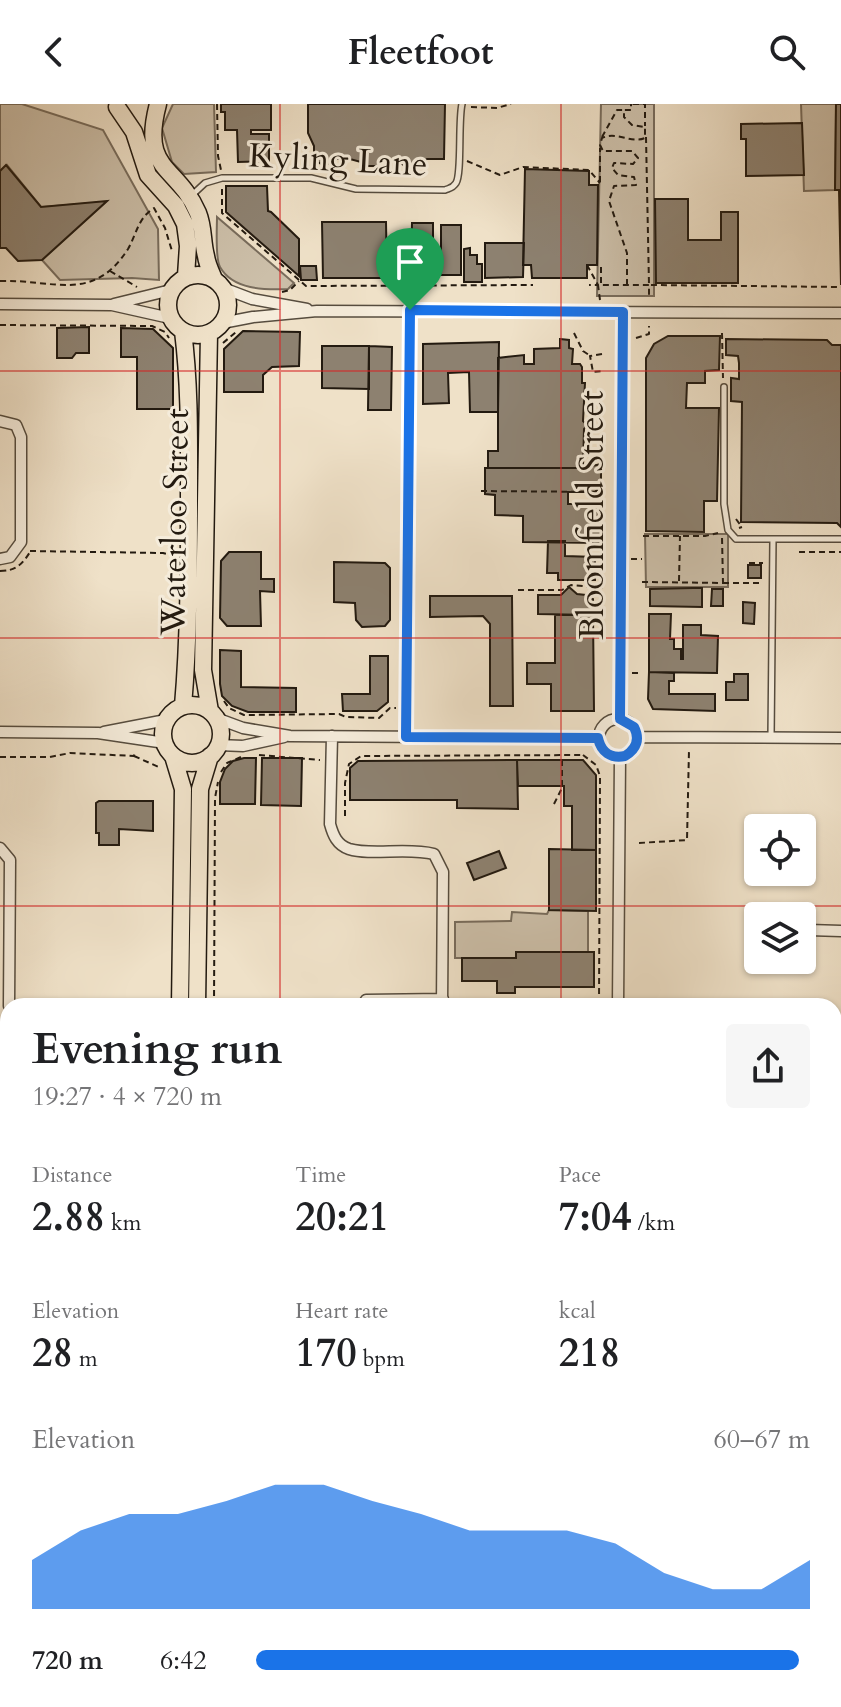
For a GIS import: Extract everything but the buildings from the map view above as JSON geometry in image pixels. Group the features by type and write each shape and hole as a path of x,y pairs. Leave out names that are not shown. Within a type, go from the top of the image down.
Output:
{"highway":[{"path":"115,106 135,112 156,104 153,127 155,152 160,164 189,198 202,224 205,255 219,284 228,306 216,328 200,335 177,336 167,299 171,290 186,276 205,275 219,284"},
{"path":"115,106 133,129 148,175 176,206 185,224 188,246 186,276"},
{"name":"Waterloo Street","path":"213,715 203,670 216,328"},
{"name":"Waterloo Street","path":"177,336 189,378 189,558 183,706"},
{"path":"180,998 183,789 163,736 166,720 183,706 202,707 213,715 220,727 200,789 197,998"},
{"path":"169,750 187,762 195,762 214,751"}],"street":[{"path":"219,284 252,299 317,311"},
{"path":"112,305 171,290"},
{"path":"0,304 112,305 170,318"},
{"path":"406,737 410,310"},
{"path":"216,328 253,317 317,311 841,313"},
{"name":"Bloomfield Street","path":"620,719 623,312"},
{"path":"0,421 16,425 21,437 21,542 10,557 0,559"},
{"path":"213,715 243,728 290,736 598,738"},
{"path":"620,719 634,727 637,737 634,748 620,757 613,757 603,750 598,738 607,722 620,719"},
{"path":"98,733 166,720"},
{"path":"0,732 98,733 136,739 169,750"},
{"path":"214,751 290,736"},
{"path":"332,736 330,824 334,838 348,849 418,850 434,854 443,872 442,998"},
{"path":"637,737 841,738"},
{"path":"618,998 620,757"},
{"path":"0,848 10,860 6,998"},
{"path":"816,930 841,931"}],"lane":[{"name":"Kyling Lane","path":"189,198 205,183 222,178 311,178 356,189 440,191 455,184 462,104"},
{"path":"724,387 724,504 728,530 736,539 841,539"},
{"path":"771,737 773,539"}],"path":[{"path":"217,104 222,213 306,286 533,285"},
{"path":"471,107 489,109 511,104"},
{"path":"458,159 473,162 500,175 523,167 589,170 600,183 600,145 617,110 631,110 631,104 645,104 649,298"},
{"path":"624,110 626,122 645,127"},
{"path":"602,138 608,135 641,140 646,132"},
{"path":"600,145 608,153 625,150 637,154 638,158 633,164 614,163 612,168 618,175 636,180 647,179"},
{"path":"627,285 627,253 609,201 614,186 633,187 636,180"},
{"path":"0,281 77,285 98,280 110,271 129,246 139,222 154,208 165,228 174,256"},
{"path":"587,265 600,285"},
{"path":"600,300 601,267"},
{"path":"110,271 137,287 147,286"},
{"path":"279,293 290,290 299,281"},
{"path":"589,285 841,287"},
{"path":"0,325 152,326 177,336"},
{"path":"636,338 649,334 649,326"},
{"path":"220,348 225,340 241,329"},
{"path":"574,333 583,351 590,356 593,372 603,371"},
{"path":"722,333 724,387"},
{"path":"590,356 602,354"},
{"path":"481,491 605,492"},
{"path":"724,504 742,527 728,530"},
{"path":"643,536 705,536 720,532 724,546 723,583"},
{"path":"679,583 680,536"},
{"path":"17,551 163,553 189,558"},
{"path":"799,552 841,552"},
{"path":"749,563 772,563"},
{"path":"642,582 772,582"},
{"path":"518,590 562,590 571,585 605,588"},
{"path":"219,693 229,708 244,715 339,714 379,718 390,708 406,707"},
{"path":"0,757 50,757 70,753 134,756 136,739"},
{"path":"582,750 583,755"},
{"path":"639,843 687,840 689,750"},
{"path":"214,998 215,798 220,775 227,763 250,756 349,764 361,756 562,755 583,755 596,765 600,776 599,998"},
{"path":"554,804 562,788 562,755"},
{"path":"345,816 345,783 349,764"}],"shaded area":[{"path":"0,104 22,104 103,130 158,229 159,280 60,280 42,260 106,202 41,207 7,165 0,171"},
{"path":"173,104 214,104 216,172 184,174 172,162 162,128"},
{"path":"601,104 654,104 654,296 597,296"},
{"path":"801,104 836,104 835,190 804,191"},
{"path":"217,217 294,283 288,289 260,289 241,284 226,275 217,257"},
{"path":"645,534 728,534 728,587 646,587"},
{"path":"549,910 588,911 588,952 516,952 516,958 455,958 455,922 511,921 512,912 547,914"}],"route":[{"path":"410,310 623,312 620,719 634,727 637,737 631,753 625,756 608,754 598,738 406,737 410,310"}]}
